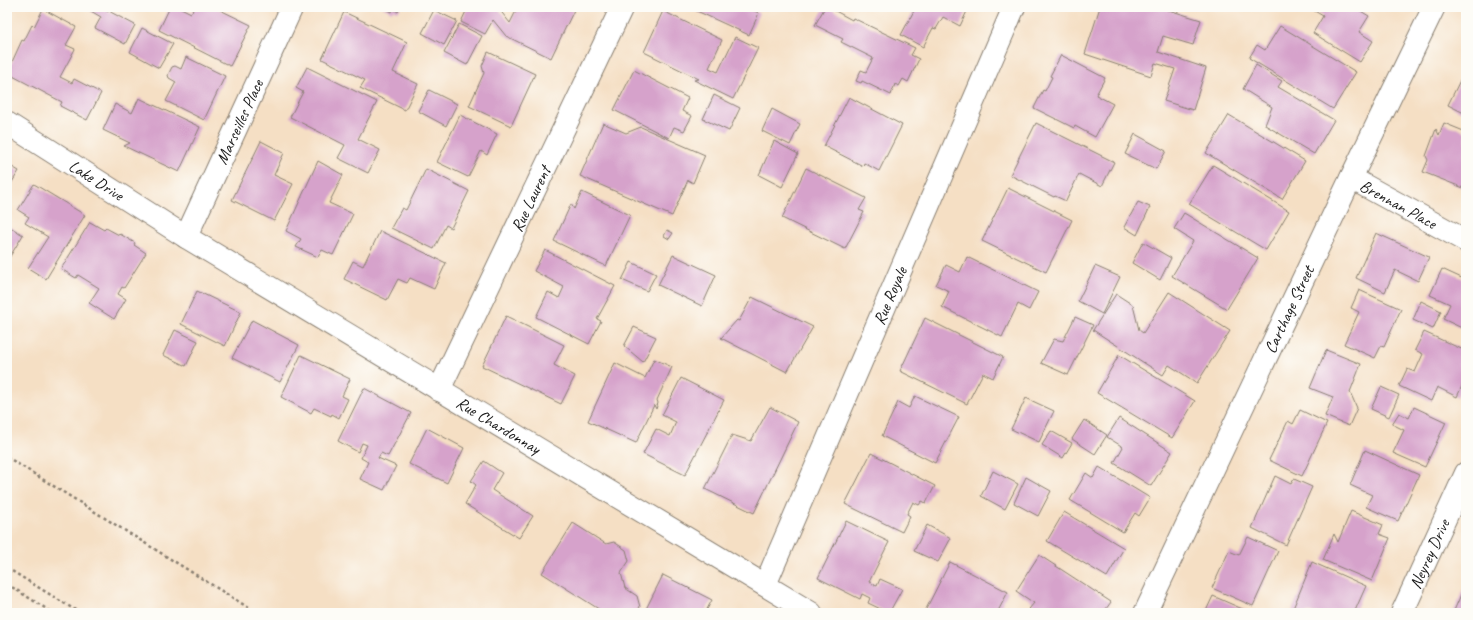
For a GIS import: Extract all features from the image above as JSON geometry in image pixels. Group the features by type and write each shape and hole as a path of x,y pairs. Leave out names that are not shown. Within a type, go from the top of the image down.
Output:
{"street":[{"name":"Marseilles Place","path":"186,237 292,7"},
{"name":"Rue Laurent","path":"439,390 622,7"},
{"name":"Rue Royale","path":"765,585 1014,7"},
{"name":"Carthage Street","path":"1145,613 1351,178 1434,7"},
{"name":"Lake Drive","path":"7,123 186,237"},
{"name":"Brennan Place","path":"1351,178 1466,241"},
{"name":"Rue Chardonnay","path":"186,237 811,613"},
{"name":"Neyrey Drive","path":"1402,613 1466,473"}],"path":[{"path":"7,456 257,613"},
{"path":"7,568 80,613"},
{"path":"7,584 53,613"}],"building":[{"path":"84,7 104,7 103,8 135,25 125,44 95,28 101,17"},
{"path":"170,7 179,7 191,13 195,7 214,7 251,25 230,66 159,30"},
{"path":"382,7 401,7 398,12 393,9 392,12"},
{"path":"468,7 496,7 510,23 518,7 567,7 574,10 551,58 506,36 493,20 485,34 461,22"},
{"path":"688,7 745,7 759,13 749,35"},
{"path":"825,7 828,7 852,20 853,18 915,48 911,55 919,59 908,82 903,79 899,86 895,84 891,95 862,81 861,83 856,81 861,70 866,72 873,58 841,42 843,39 815,25"},
{"path":"916,7 969,7 960,26 943,17 936,29 933,28 923,47 901,35"},
{"path":"1100,7 1159,7 1201,20 1193,45 1163,36 1158,52 1206,68 1193,110 1164,101 1175,69 1155,63 1151,76 1085,54"},
{"path":"1308,7 1354,7 1369,16 1359,32 1373,41 1360,62 1313,33 1323,16"},
{"path":"43,9 76,27 66,45 75,49 60,77 72,83 74,79 101,93 87,120 60,106 62,102 7,73 22,40 24,41 32,25 34,27"},
{"path":"434,10 457,21 444,45 422,33"},
{"path":"663,11 722,40 709,68 718,72 735,37 758,48 733,99 694,80 699,79 644,52"},
{"path":"344,12 407,42 393,72 418,84 405,110 360,88 365,80 322,59"},
{"path":"459,24 482,36 467,65 444,53"},
{"path":"1280,26 1356,72 1333,109 1249,58 1257,45 1265,50"},
{"path":"142,28 173,44 159,68 130,52"},
{"path":"488,52 535,74 511,126 469,106 484,73 482,66"},
{"path":"1061,55 1105,78 1096,95 1113,104 1095,137 1075,126 1074,128 1034,108 1043,90 1045,91 1052,77 1050,76"},
{"path":"186,57 225,76 204,120 166,101 176,82 169,78 168,75 172,67 175,66 181,69"},
{"path":"1256,65 1282,81 1278,87 1334,120 1314,154 1265,125 1272,107 1243,89"},
{"path":"307,67 377,102 358,139 380,150 368,173 338,158 345,145 290,117 303,92 296,88"},
{"path":"1466,68 1466,114 1448,105"},
{"path":"634,70 688,98 682,111 692,116 684,131 674,127 669,138 614,110"},
{"path":"429,90 457,104 446,126 418,111"},
{"path":"714,95 740,108 729,131 703,119"},
{"path":"849,97 902,125 879,171 864,163 863,166 824,146"},
{"path":"139,98 200,127 179,172 124,146 130,143 103,130 115,104 132,113"},
{"path":"772,109 800,124 790,145 762,131"},
{"path":"460,115 497,134 487,155 481,151 468,177 437,162"},
{"path":"1229,115 1305,161 1282,199 1206,153"},
{"path":"603,123 626,133 641,127 705,155 693,183 688,180 672,216 580,176"},
{"path":"1036,123 1114,162 1102,186 1079,174 1066,201 1055,196 1054,197 1010,175"},
{"path":"1444,123 1466,132 1466,189 1423,172 1428,160 1426,156 1436,129 1439,135"},
{"path":"1135,134 1166,151 1156,169 1125,154"},
{"path":"261,141 284,153 274,175 293,184 274,221 232,200"},
{"path":"774,141 798,154 782,187 759,175"},
{"path":"318,161 343,175 329,203 353,214 333,255 322,250 318,257 296,247 301,239 286,231"},
{"path":"7,164 19,171 7,190"},
{"path":"1213,165 1289,211 1266,250 1189,204"},
{"path":"806,168 866,198 859,210 864,212 845,249 782,218"},
{"path":"426,169 469,191 451,228 446,225 434,249 391,228 402,208 406,210"},
{"path":"34,184 85,215 46,279 28,268 48,237 25,223 29,217 18,210"},
{"path":"1008,188 1072,220 1046,272 982,241"},
{"path":"582,192 630,215 606,266 554,241 571,204 574,209"},
{"path":"1138,202 1150,207 1137,235 1124,227"},
{"path":"1184,213 1258,258 1227,309 1172,276 1193,241 1174,229"},
{"path":"90,222 104,230 106,228 119,235 120,234 135,243 134,245 146,253 124,288 122,287 118,294 126,299 114,319 89,303 99,288 78,275 76,278 61,269"},
{"path":"7,225 23,235 9,258 7,256"},
{"path":"667,230 673,233 669,239 664,236"},
{"path":"380,231 446,263 434,289 410,278 407,283 398,279 387,300 344,279 353,261 363,266"},
{"path":"1376,233 1429,257 1418,281 1395,270 1385,292 1356,278"},
{"path":"1143,242 1171,258 1160,280 1132,263"},
{"path":"545,250 615,286 597,319 601,321 589,344 536,317 548,292 559,298 564,287 534,271"},
{"path":"673,255 716,275 702,306 658,285"},
{"path":"967,257 1038,292 1029,310 1018,304 1002,337 942,307 949,291 936,285 946,265 960,272"},
{"path":"631,262 656,274 647,291 622,280"},
{"path":"1095,266 1120,277 1102,314 1078,301"},
{"path":"1442,269 1466,280 1466,330 1443,319 1450,304 1430,295"},
{"path":"1359,290 1401,309 1384,347 1381,346 1375,358 1344,344 1359,312 1351,308"},
{"path":"197,291 241,312 225,346 181,324"},
{"path":"1169,292 1230,331 1197,383 1169,365 1163,375 1093,330 1116,294 1133,305 1139,330 1143,333"},
{"path":"752,297 813,327 787,372 721,338 737,320 739,321"},
{"path":"1421,301 1441,311 1433,329 1413,320"},
{"path":"506,316 564,345 554,365 575,376 561,404 482,366"},
{"path":"1075,317 1093,325 1068,375 1041,363 1054,339 1063,341"},
{"path":"925,318 1003,357 993,378 983,373 967,404 900,371"},
{"path":"252,320 299,345 280,382 232,358"},
{"path":"634,327 656,337 643,362 624,346"},
{"path":"175,330 198,341 186,366 163,355"},
{"path":"1424,332 1466,351 1466,377 1457,397 1437,387 1431,401 1399,386 1407,369 1415,372 1423,354 1415,350"},
{"path":"1326,350 1361,364 1350,392 1357,408 1349,426 1325,416 1333,397 1310,388"},
{"path":"301,355 350,379 342,396 348,399 339,418 314,408 311,413 281,397"},
{"path":"1119,355 1195,401 1172,438 1097,393"},
{"path":"654,359 672,367 657,400 658,403 656,409 654,405 636,443 588,421 615,363 645,378"},
{"path":"681,378 724,400 685,475 643,454 656,429 670,436 676,422 662,415"},
{"path":"1381,387 1399,395 1389,417 1371,409"},
{"path":"364,388 411,413 388,456 381,453 378,458 396,466 384,490 360,479 368,462 361,458 367,445 362,443 358,452 338,441"},
{"path":"915,396 959,417 935,463 882,436 898,402 909,408"},
{"path":"1026,398 1054,411 1039,442 1011,429"},
{"path":"770,407 798,422 754,513 705,489 732,435 751,441"},
{"path":"1414,407 1446,422 1425,467 1393,453 1404,430 1392,424 1399,413 1409,418"},
{"path":"1300,410 1327,423 1302,476 1269,460 1288,421 1293,424"},
{"path":"1119,418 1172,452 1151,486 1114,463 1123,447 1107,437"},
{"path":"1084,420 1107,435 1095,454 1072,439"},
{"path":"427,428 464,448 447,483 409,464"},
{"path":"1051,431 1072,443 1063,458 1042,445"},
{"path":"1365,450 1419,475 1398,521 1366,507 1372,495 1350,485"},
{"path":"871,453 935,486 926,503 922,501 919,505 913,502 907,514 910,516 902,532 845,504"},
{"path":"484,461 502,473 492,490 533,516 519,538 465,504 476,485 471,481"},
{"path":"1099,467 1150,498 1139,516 1135,513 1123,532 1070,500 1086,473 1093,478"},
{"path":"993,471 1018,484 1005,509 981,496"},
{"path":"1275,476 1291,484 1294,479 1312,487 1286,545 1252,528"},
{"path":"1026,477 1051,491 1038,516 1014,503"},
{"path":"1351,511 1383,525 1379,534 1390,538 1372,581 1323,560 1334,534 1338,542"},
{"path":"1064,512 1124,548 1107,577 1047,541"},
{"path":"846,521 889,542 869,582 877,586 880,579 902,589 889,613 868,603 870,598 862,594 860,599 818,578"},
{"path":"573,523 606,544 614,542 626,550 629,561 621,573 625,588 637,596 640,607 636,613 605,613 542,573"},
{"path":"927,525 951,538 938,562 914,551"},
{"path":"1248,537 1278,551 1253,606 1212,588 1229,551 1239,555"},
{"path":"1039,555 1111,602 1103,613 1034,613 1029,609 1034,603 1016,591"},
{"path":"950,562 1008,592 997,613 924,613"},
{"path":"1312,562 1366,586 1354,613 1297,613 1292,611"},
{"path":"663,575 712,600 705,613 644,613"},
{"path":"1466,583 1466,613 1453,613"},
{"path":"1213,596 1247,611 1246,613 1205,613"}]}
